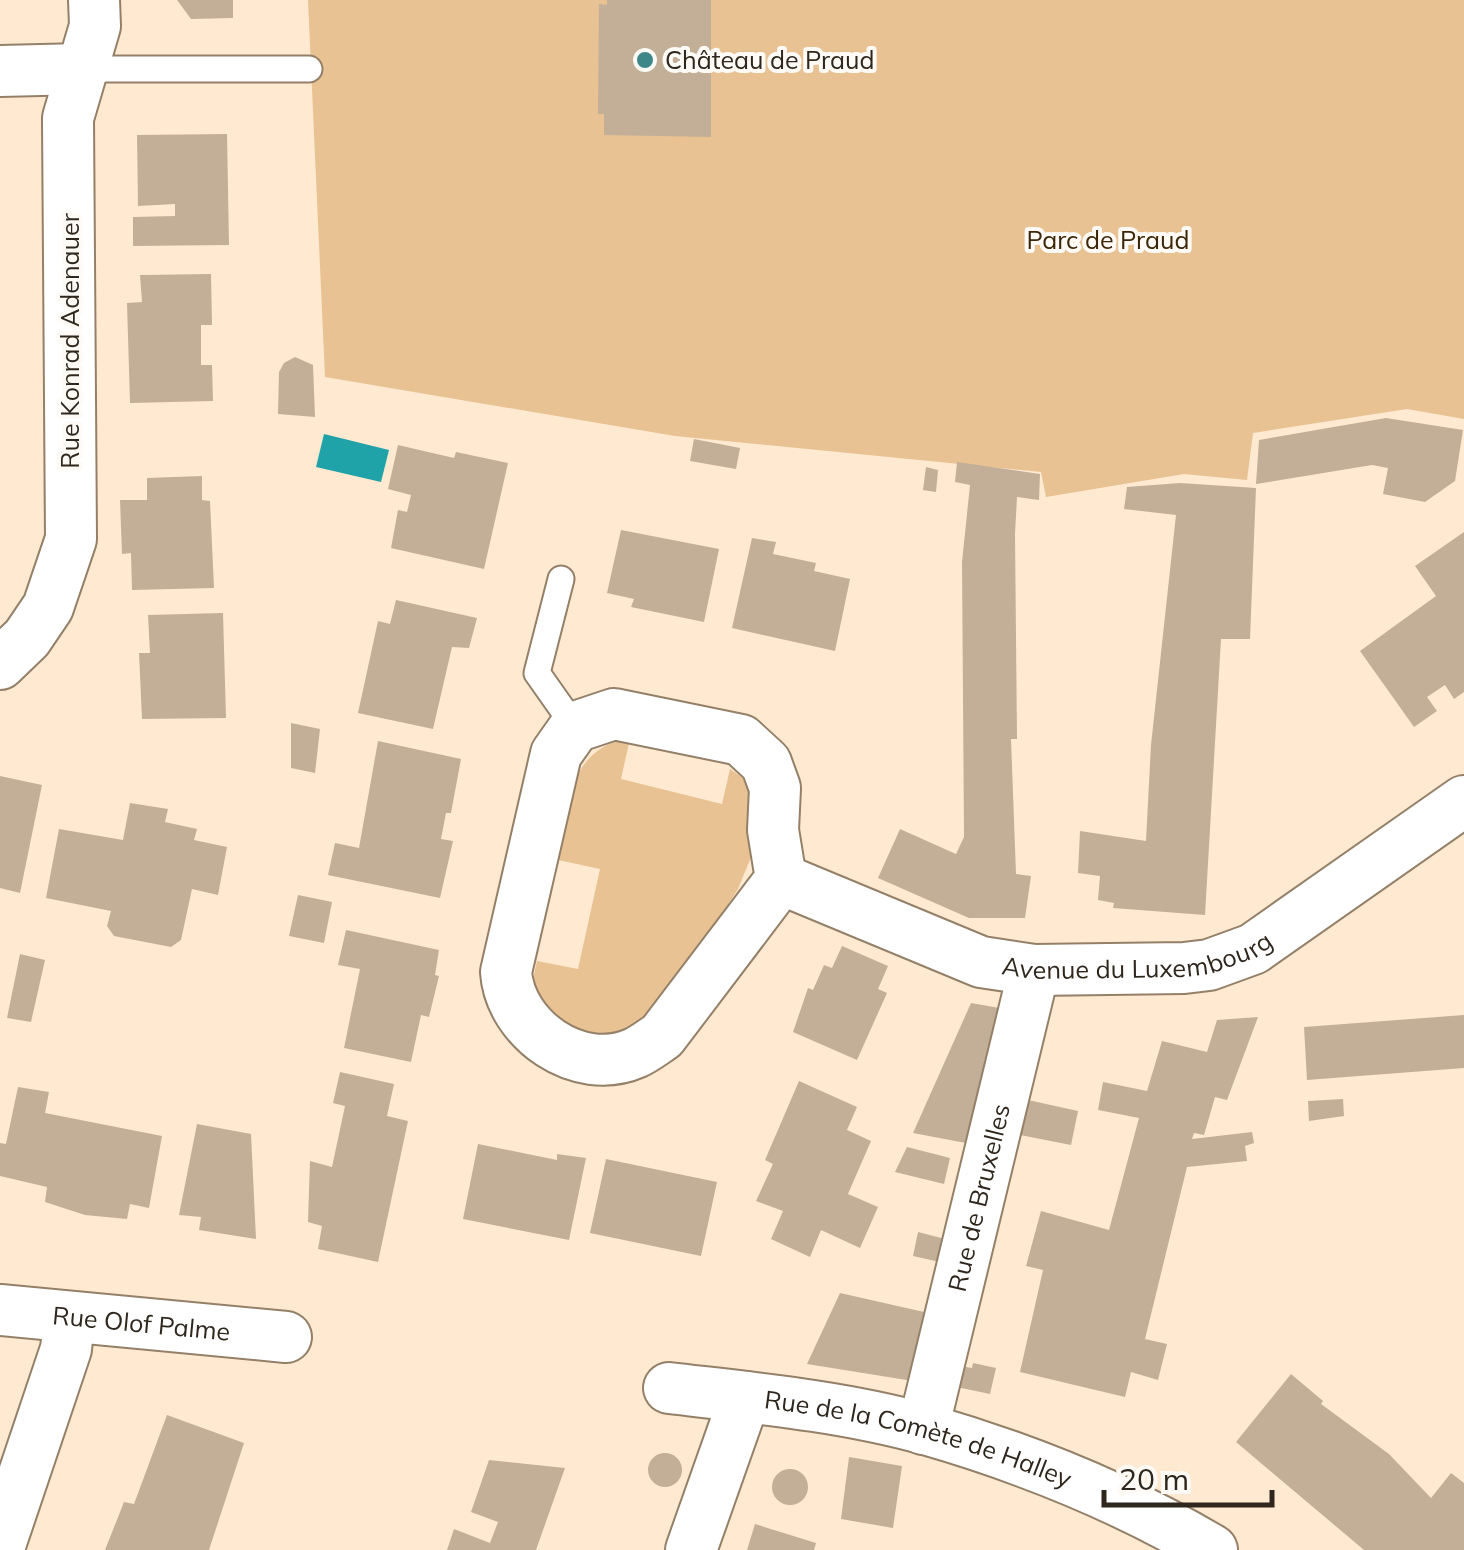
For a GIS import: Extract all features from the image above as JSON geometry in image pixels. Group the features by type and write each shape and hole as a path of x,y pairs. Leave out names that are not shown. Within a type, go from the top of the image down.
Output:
{"street":[{"name":"Rue Konrad Adenauer","path":"0,664 27,638 48,606 71,539 68,118 94,26 94,0"},
{"path":"0,70 82,69"},
{"path":"614,714 740,740 766,764 775,788 773,830 781,879 662,1036 635,1054 608,1059 579,1056 549,1043 520,1018 508,997 506,972 556,754 575,727 614,714"},
{"name":"Avenue du Luxembourg","path":"781,879 960,955 1034,970 1184,968 1233,958 1254,948 1464,800"},
{"name":"Rue de Bruxelles","path":"923,1428 1034,970"},
{"name":"Rue Olof Palme","path":"0,1310 69,1320 286,1338"},
{"path":"0,1545 66,1348 69,1320"},
{"name":"Rue de la Comète de Halley","path":"669,1388 923,1428 1043,1470 1212,1550"},
{"path":"691,1550 745,1397"}],"lane":[{"path":"82,69 309,70"},
{"path":"562,579 538,674 575,727"}],"green space":[{"name":"Parc de Praud","path":"308,0 1464,0 1464,419 1407,409 1253,433 1247,480 1184,474 1046,497 1041,472 675,436 325,377"},
{"path":"621,740 629,743 621,779 722,804 730,769 751,783 756,845 738,889 659,1013 620,1038 567,1031 529,997 537,961 578,969 600,869 558,860 564,823 573,788 589,758"}],"water":[{"path":"324,434 389,450 381,482 316,467"}],"building":[{"path":"177,0 233,0 233,18 191,19"},
{"name":"Château de Praud","path":"607,0 711,0 711,137 604,135 604,114 598,114 599,4 607,5"},
{"path":"227,134 229,245 133,246 133,217 175,216 175,204 138,206 137,135"},
{"path":"211,274 212,325 201,325 201,365 212,365 213,401 130,403 127,303 142,302 140,275"},
{"path":"295,357 313,365 315,417 278,414 279,372 284,363"},
{"path":"1386,418 1463,430 1455,481 1425,502 1383,494 1388,468 1372,465 1256,484 1259,440"},
{"path":"694,439 740,448 736,469 690,461"},
{"path":"398,445 454,458 456,452 508,463 484,569 391,548 398,510 407,512 411,495 388,489"},
{"path":"957,462 1040,474 1039,500 1017,497 1015,534 1017,739 1011,739 1016,874 1031,876 1025,918 969,918 878,878 900,829 956,854 964,837 962,562 970,485 955,482"},
{"path":"926,467 938,470 936,492 923,490"},
{"path":"202,476 202,500 210,501 214,588 132,590 131,553 122,554 120,500 147,500 147,478"},
{"path":"1180,483 1256,488 1250,639 1221,639 1205,915 1113,908 1114,903 1098,900 1100,876 1078,873 1080,831 1146,841 1151,745 1176,515 1124,509 1127,487"},
{"path":"621,530 719,549 704,622 631,607 634,599 607,593"},
{"path":"1464,532 1464,692 1454,699 1445,685 1427,697 1437,711 1414,727 1360,651 1436,596 1415,566"},
{"path":"752,538 776,542 773,554 816,563 814,571 850,579 835,651 732,628"},
{"path":"396,600 477,618 469,648 452,647 433,729 358,713 378,621 390,624"},
{"path":"223,613 226,718 142,719 139,653 150,653 148,615"},
{"path":"291,723 320,729 315,773 291,768"},
{"path":"378,741 461,759 451,813 446,813 441,839 453,841 440,898 328,875 335,843 359,848"},
{"path":"0,776 42,785 20,893 0,888"},
{"path":"130,803 168,809 165,822 197,829 194,840 227,847 218,895 192,889 181,940 171,947 114,936 107,926 111,911 46,898 59,829 123,840"},
{"path":"298,895 332,902 324,943 289,936"},
{"path":"346,930 439,950 435,975 439,976 429,1017 421,1015 411,1062 344,1048 360,969 338,965"},
{"path":"842,946 888,966 878,989 887,993 857,1060 793,1032 808,988 813,990 824,965 832,968"},
{"path":"20,954 45,960 31,1022 7,1018"},
{"path":"971,1003 1005,1009 971,1144 913,1133"},
{"path":"1464,1015 1464,1068 1307,1080 1304,1027"},
{"path":"1258,1017 1227,1100 1215,1097 1204,1135 1194,1133 1192,1139 1252,1132 1254,1143 1245,1146 1247,1161 1187,1167 1145,1339 1167,1344 1158,1380 1131,1372 1125,1397 1020,1372 1043,1270 1026,1266 1041,1211 1109,1230 1139,1118 1098,1110 1103,1082 1147,1091 1162,1041 1207,1052 1217,1020"},
{"path":"340,1072 394,1084 387,1116 408,1121 378,1262 318,1249 322,1226 308,1222 310,1161 332,1167 345,1106 333,1103"},
{"path":"799,1081 857,1107 847,1130 871,1141 848,1194 878,1207 860,1248 821,1230 810,1257 771,1239 783,1211 756,1201 773,1164 765,1160"},
{"path":"18,1087 49,1092 45,1113 162,1136 149,1208 130,1204 127,1219 85,1215 45,1202 47,1187 0,1176 0,1143 6,1144"},
{"path":"1343,1099 1344,1116 1309,1121 1308,1101"},
{"path":"1028,1100 1078,1111 1071,1145 1020,1135"},
{"path":"197,1124 251,1134 256,1239 199,1230 201,1217 179,1215"},
{"path":"478,1144 557,1160 557,1154 586,1158 569,1240 463,1219"},
{"path":"907,1147 950,1158 944,1184 895,1172"},
{"path":"606,1159 717,1182 701,1256 590,1233"},
{"path":"918,1232 949,1240 944,1263 913,1256"},
{"path":"840,1293 933,1314 919,1382 807,1364"},
{"path":"973,1363 996,1368 990,1394 952,1386 960,1366 972,1368"},
{"path":"1291,1374 1323,1401 1321,1404 1389,1454 1431,1498 1451,1473 1464,1483 1464,1550 1364,1550 1236,1442"},
{"path":"167,1415 244,1443 209,1550 105,1550 124,1502 134,1504"},
{"path":"665,1453 677,1458 682,1470 677,1482 665,1487 653,1482 648,1470 653,1458"},
{"path":"849,1457 902,1466 893,1528 841,1519"},
{"path":"489,1460 565,1468 536,1550 447,1550 454,1529 490,1543 498,1522 471,1512"},
{"path":"790,1469 802,1475 808,1487 802,1499 790,1505 778,1499 772,1487 778,1475"},
{"path":"755,1524 816,1543 814,1550 747,1550"}],"place":[{"name":"Château de Praud","path":"645,60"}]}
